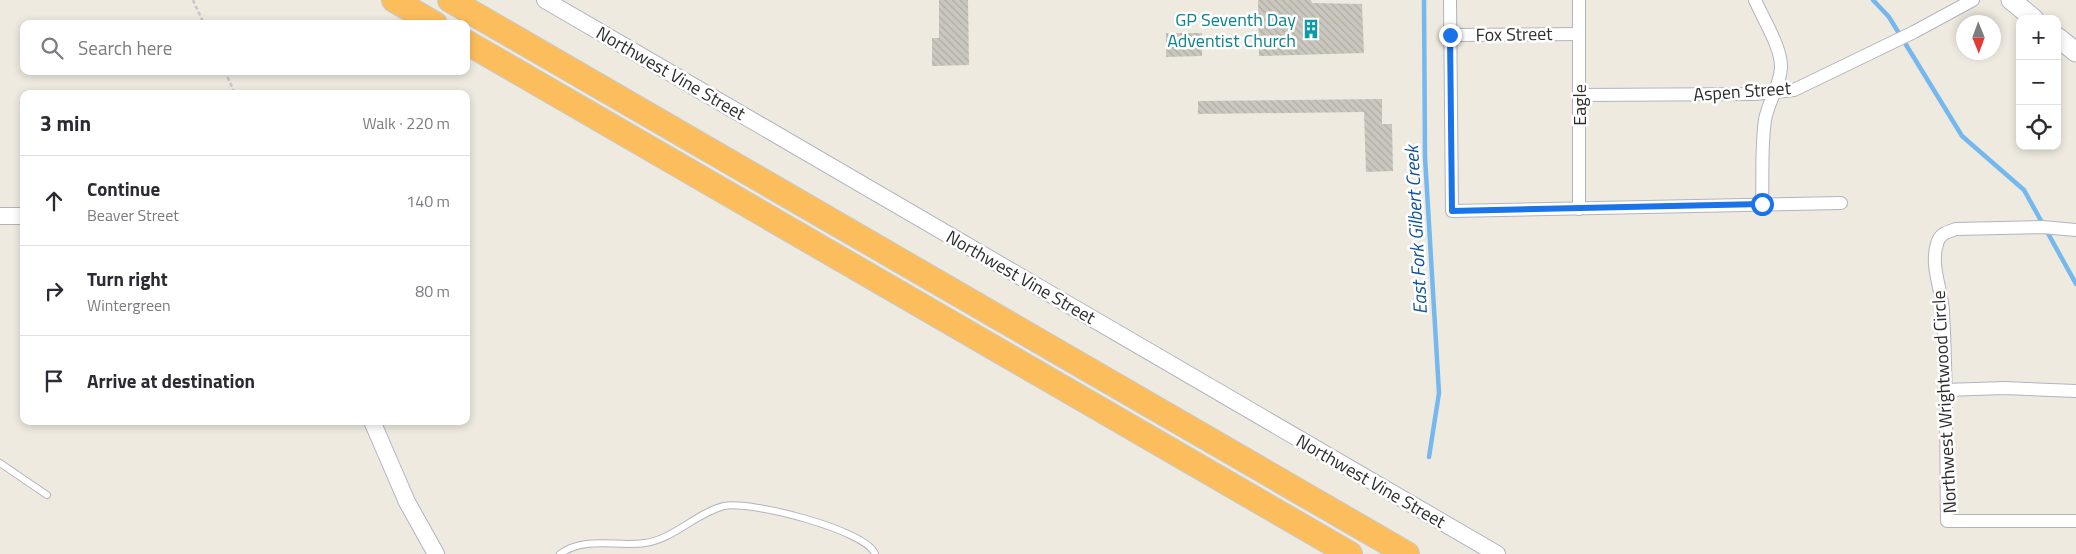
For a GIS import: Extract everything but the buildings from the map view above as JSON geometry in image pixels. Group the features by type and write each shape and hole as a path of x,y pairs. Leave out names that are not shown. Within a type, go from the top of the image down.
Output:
{"highway":[{"path":"394,0 428,20"},
{"path":"450,0 1407,554"},
{"path":"470,44 1350,554"}],"main road":[{"path":"2011,0 2029,15"},
{"path":"2061,40 2076,52"}],"street":[{"name":"Northwest Vine Street","path":"545,0 1497,554"},
{"path":"1450,0 1452,211 1841,203"},
{"name":"Eagle","path":"1578,0 1580,95 1579,209"},
{"path":"1755,0 1776,46 1781,68 1765,122 1762,204"},
{"name":"Aspen Street","path":"1580,95 1775,92 1794,90 1914,32 1973,0"},
{"name":"Fox Street","path":"1450,35 1579,34"},
{"path":"0,216 20,216"},
{"name":"Northwest Wrightwood Circle","path":"2076,230 2042,227 1956,229 1944,233 1937,243 1935,256 1935,269 1943,310 1947,521 2076,521"},
{"path":"1944,390 2005,388 2076,391"},
{"path":"374,425 407,502 436,554"}],"lane":[{"path":"0,463 46,495"},
{"path":"560,554 569,548 582,544 645,543 663,538 722,506 736,504 780,512 836,528 865,541 875,554"}],"path":[{"path":"194,0 202,20"},
{"path":"227,75 233,90"}],"waterway":[{"name":"East Fork Gilbert Creek","path":"1424,0 1425,157 1439,393 1429,457"},
{"path":"1873,0 1889,17 1962,136 2024,190 2076,284"}],"place":[{"name":"GP Seventh Day Adventist Church","path":"1311,29"}],"route":[{"path":"1450,35 1452,211 1762,204"}]}
